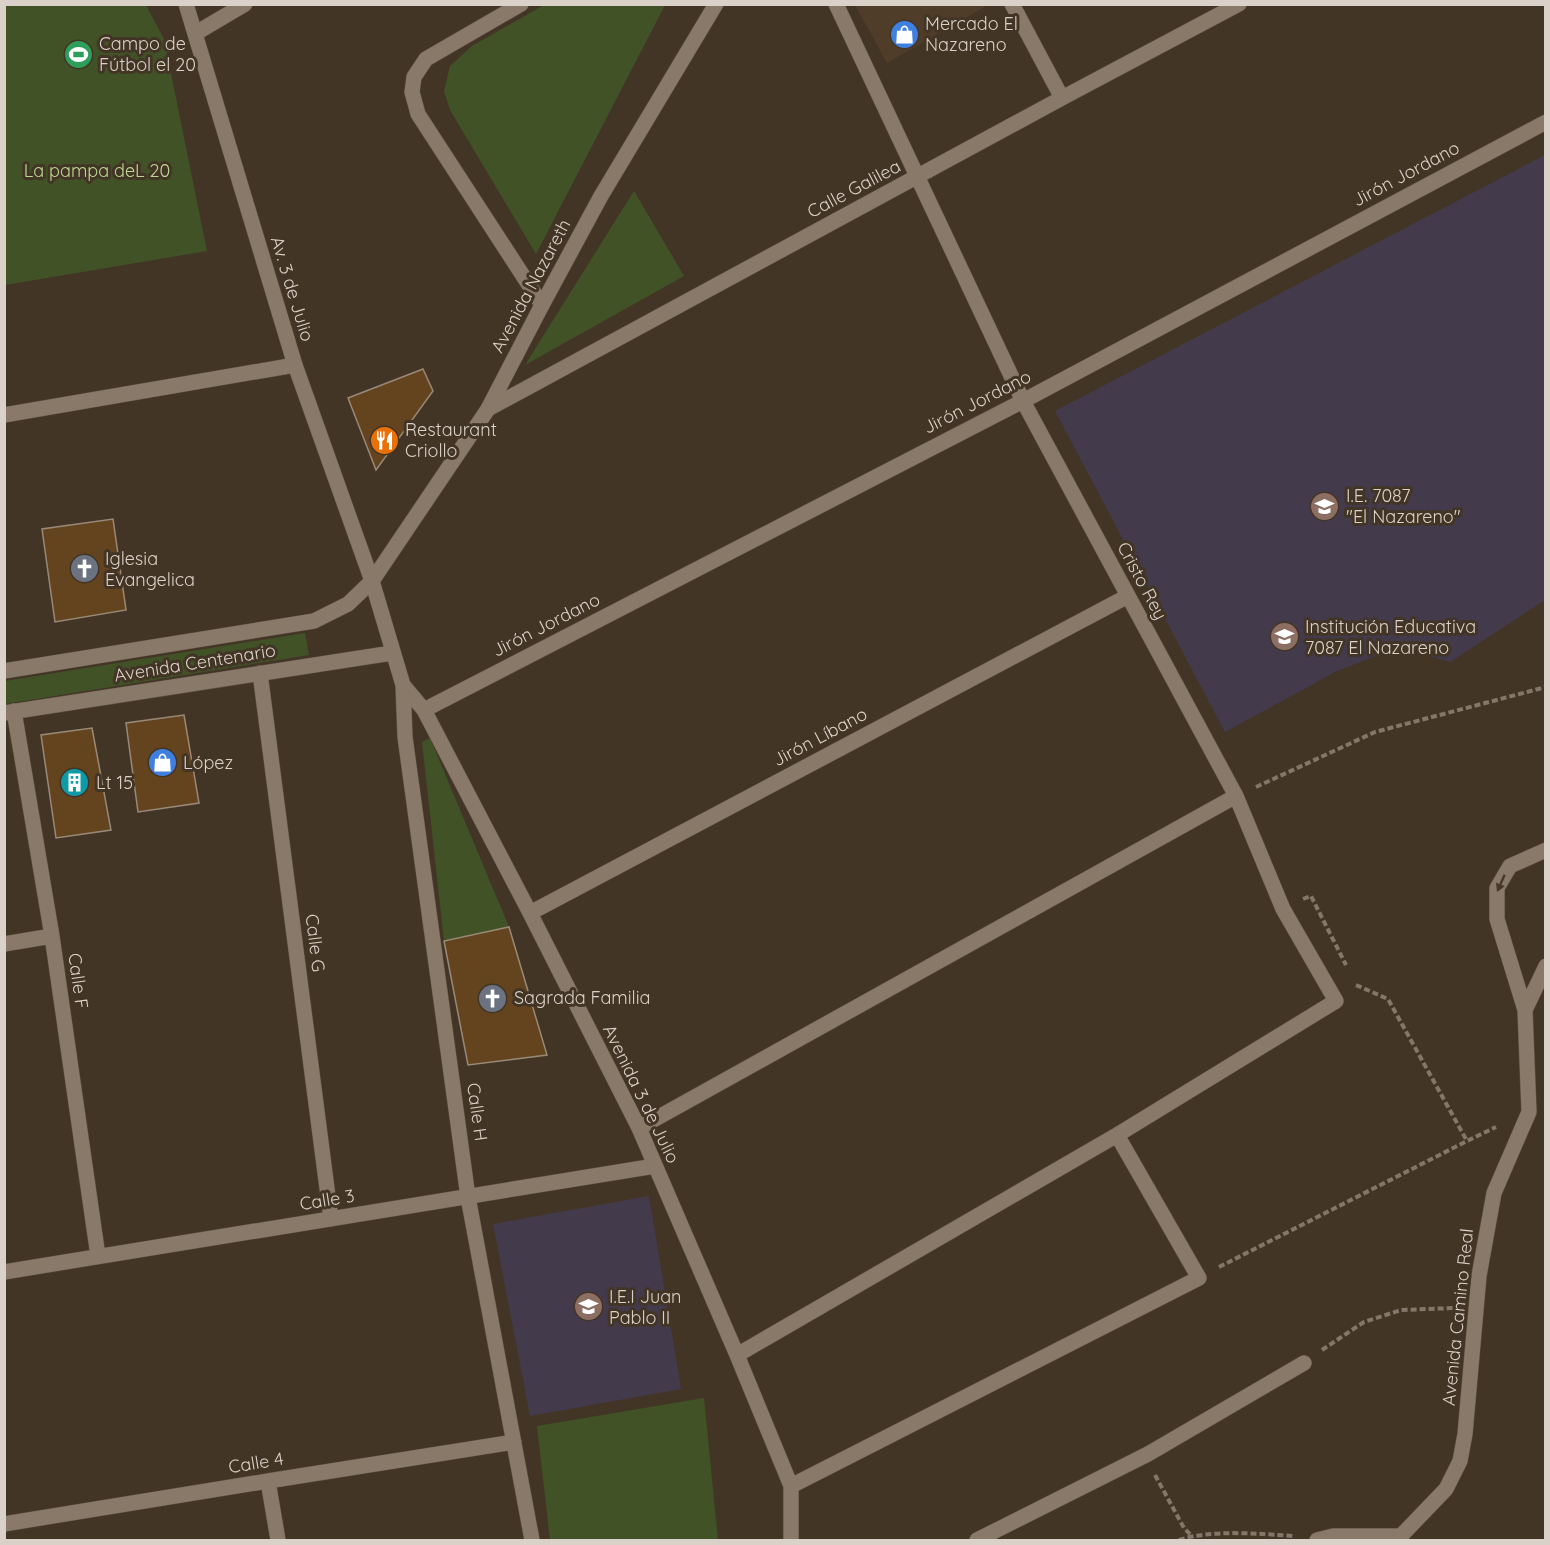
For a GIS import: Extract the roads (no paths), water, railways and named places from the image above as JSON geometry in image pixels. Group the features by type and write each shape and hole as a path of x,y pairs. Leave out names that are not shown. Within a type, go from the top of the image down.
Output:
{"street":[{"name":"Av. 3 de Julio","path":"186,4 295,365 372,581"},
{"path":"196,33 245,4"},
{"path":"521,4 426,59 414,77 412,92 418,114 542,305"},
{"name":"Avenida Nazareth","path":"372,581 488,409 601,196 716,4"},
{"name":"Cristo Rey","path":"836,4 1023,400 1236,796 1283,909 1336,1001 1117,1135"},
{"path":"1012,4 1062,98"},
{"name":"Calle Galilea","path":"488,409 1239,4"},
{"name":"Jirón Jordano","path":"424,710 1023,400 1545,122"},
{"path":"4,415 295,365"},
{"name":"Avenida 3 de Julio","path":"372,581 403,685 424,710 639,1128 791,1486 791,1540"},
{"name":"Avenida Centenario","path":"4,671 314,621 348,604 372,581"},
{"name":"Jirón Líbano","path":"530,913 1128,596"},
{"name":"Avenida Centenario","path":"9,712 392,653"},
{"name":"Calle G","path":"260,673 331,1219"},
{"name":"Calle H","path":"403,685 405,737 468,1197 532,1540"},
{"name":"Calle F","path":"9,712 52,936 98,1256"},
{"path":"639,1128 1236,796"},
{"name":"Avenida Camino Real","path":"1399,1538 1446,1489 1460,1461 1465,1434 1479,1276 1494,1193 1529,1112 1525,1010 1497,919 1497,888 1510,866 1545,850"},
{"path":"4,944 52,936"},
{"name":"Avenida Camino Real","path":"1525,1010 1545,966"},
{"path":"737,1355 1117,1135 1199,1278 791,1486"},
{"name":"Calle 3","path":"4,1272 655,1166"},
{"path":"977,1540 1144,1456 1304,1363"},
{"name":"Calle 4","path":"4,1524 514,1442"},
{"path":"268,1481 278,1540"},
{"path":"1317,1540 1334,1536 1399,1538"}],"place":[{"name":"Mercado El Nazareno","path":"904,34"},
{"name":"Campo de Fútbol el 20","path":"78,54"},
{"name":"Restaurant Criollo","path":"384,440"},
{"name":"I.E. 7087 \"El Nazareno\"","path":"1325,506"},
{"name":"Iglesia Evangelica","path":"84,569"},
{"name":"Institución Educativa 7087 El Nazareno","path":"1284,637"},
{"name":"López","path":"162,763"},
{"name":"Lt 15","path":"75,783"},
{"name":"Sagrada Familia","path":"493,998"},
{"name":"I.E.I Juan Pablo II","path":"588,1307"}],"park label":[{"name":"La pampa deL 20","path":"97,171"}]}
